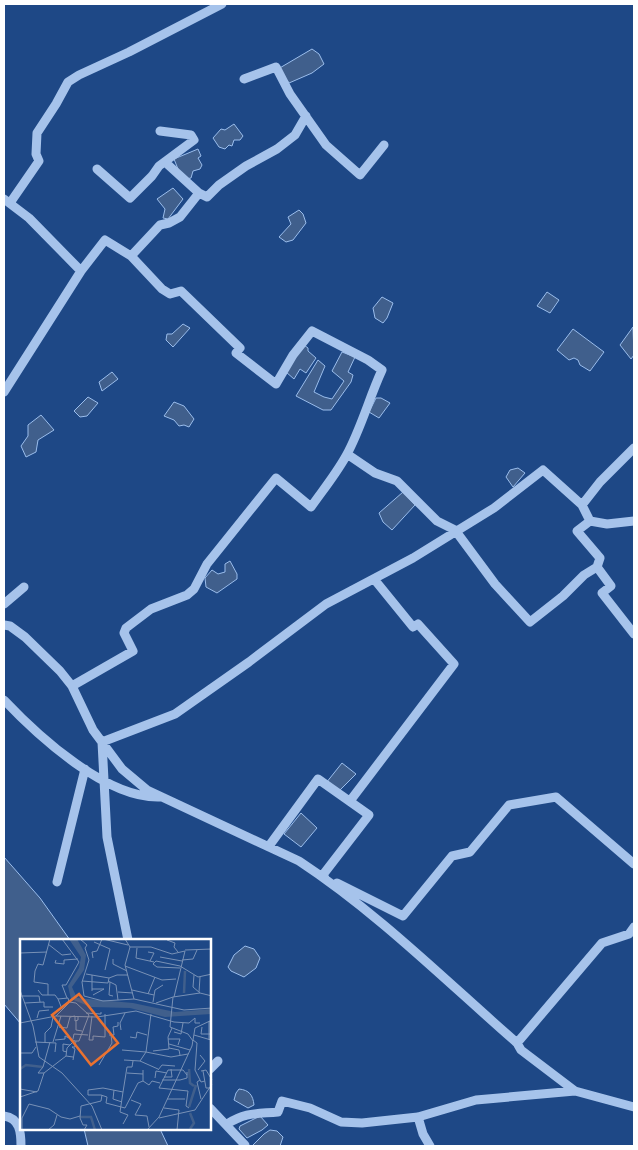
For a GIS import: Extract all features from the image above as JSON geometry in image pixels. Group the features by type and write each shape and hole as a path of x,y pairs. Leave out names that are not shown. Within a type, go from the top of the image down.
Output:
{"street":[{"path":"81,271 29,218 7,201 39,161 36,154 36,133 42,127 68,82 222,4"},
{"path":"244,79 276,67 290,94 326,145 360,175 384,145"},
{"path":"165,162 199,193 207,197 219,185 246,166 277,149 294,135 306,116"},
{"path":"97,169 130,198 152,176 159,166 194,140 191,135 160,131"},
{"path":"131,256 160,225 180,217 199,193"},
{"path":"4,392 81,271 105,240 131,256 162,289 170,294 181,291 240,348 236,353 276,384 292,355 312,331 368,360 382,370 371,392 347,454 311,506 276,478 207,564 194,589 187,595 151,609 126,628 124,633 133,651 72,686"},
{"path":"582,505 600,482 634,448"},
{"path":"347,454 375,473 397,481 437,521 456,530 495,584 530,622 563,596 584,575 597,567 600,558 577,531 590,521 607,524 634,521"},
{"path":"102,742 175,714 250,662 326,604 413,558 494,508 542,470 582,505 590,521"},
{"path":"597,567 611,586 602,593 634,634"},
{"path":"350,801 454,664 418,624 413,627 374,579"},
{"path":"4,604 24,587"},
{"path":"4,625 10,626 25,637 60,671 72,686 93,730 122,769 147,790 269,846 299,861 322,876 385,926 517,1043 521,1050 575,1091"},
{"path":"4,700 55,749 85,769 104,780 138,795 162,797"},
{"path":"102,742 107,837 128,939"},
{"path":"57,882 85,769"},
{"path":"269,846 318,779 369,815 322,876"},
{"path":"322,876 403,916 452,856 470,852 509,806 556,797 634,864"},
{"path":"517,1043 602,943 629,934 634,927"},
{"path":"211,1067 218,1060"},
{"path":"227,1124 258,1112 278,1112 282,1101 310,1108 341,1122 362,1124 418,1117 476,1100 575,1091 634,1107"},
{"path":"211,1109 227,1124 244,1146"},
{"path":"4,1116 10,1117 18,1125 21,1146"},
{"path":"418,1117 423,1134 430,1146"}],"water":[{"path":"312,49 319,54 324,64 312,73 289,83 278,69"},
{"path":"234,124 243,136 240,140 234,140 232,146 229,145 225,149 219,147 213,138 221,129 225,130"},
{"path":"198,149 201,156 198,158 202,165 200,169 193,171 191,178 186,179 178,169 174,159"},
{"path":"173,188 183,199 168,219 163,218 165,209 157,199"},
{"path":"299,210 303,214 306,223 293,240 286,242 279,237 291,224 288,217"},
{"path":"547,292 559,300 550,313 537,306"},
{"path":"382,297 393,303 383,323 375,318 373,308"},
{"path":"183,324 190,328 173,347 166,340 167,334 172,334"},
{"path":"633,327 634,355 631,359 620,345"},
{"path":"573,329 604,352 590,371 580,365 578,360 574,358 569,360 557,350"},
{"path":"304,345 316,358 306,373 300,369 294,379 286,372"},
{"path":"342,352 355,357 348,372 353,375 351,382 331,410 323,410 296,396 318,360 325,366 314,392 332,399 344,381 332,371"},
{"path":"112,372 118,379 102,391 99,382"},
{"path":"88,397 98,403 87,416 80,417 74,411"},
{"path":"376,398 381,398 390,403 379,418 369,412"},
{"path":"174,402 184,406 194,419 189,427 179,426 174,420 164,416"},
{"path":"41,415 54,430 38,440 36,452 26,457 21,446 28,436 28,425"},
{"path":"518,468 525,473 513,487 506,477 510,470"},
{"path":"403,492 415,505 392,530 383,522 379,513"},
{"path":"230,561 237,574 237,579 217,593 206,587 205,578 212,570 218,574 225,572 225,564"},
{"path":"342,763 356,774 339,791 326,783"},
{"path":"301,813 317,828 301,847 284,834"},
{"path":"4,857 40,898 69,939 20,939 20,1023 4,1004"},
{"path":"245,946 254,949 260,958 256,968 244,977 231,971 228,967 234,955"},
{"path":"239,1089 250,1094 254,1105 248,1108 234,1100"},
{"path":"260,1116 268,1125 247,1138 239,1129 240,1126"},
{"path":"84,1130 160,1130 168,1146 88,1146"},
{"path":"270,1130 277,1131 283,1137 280,1146 252,1146 264,1134"}]}
